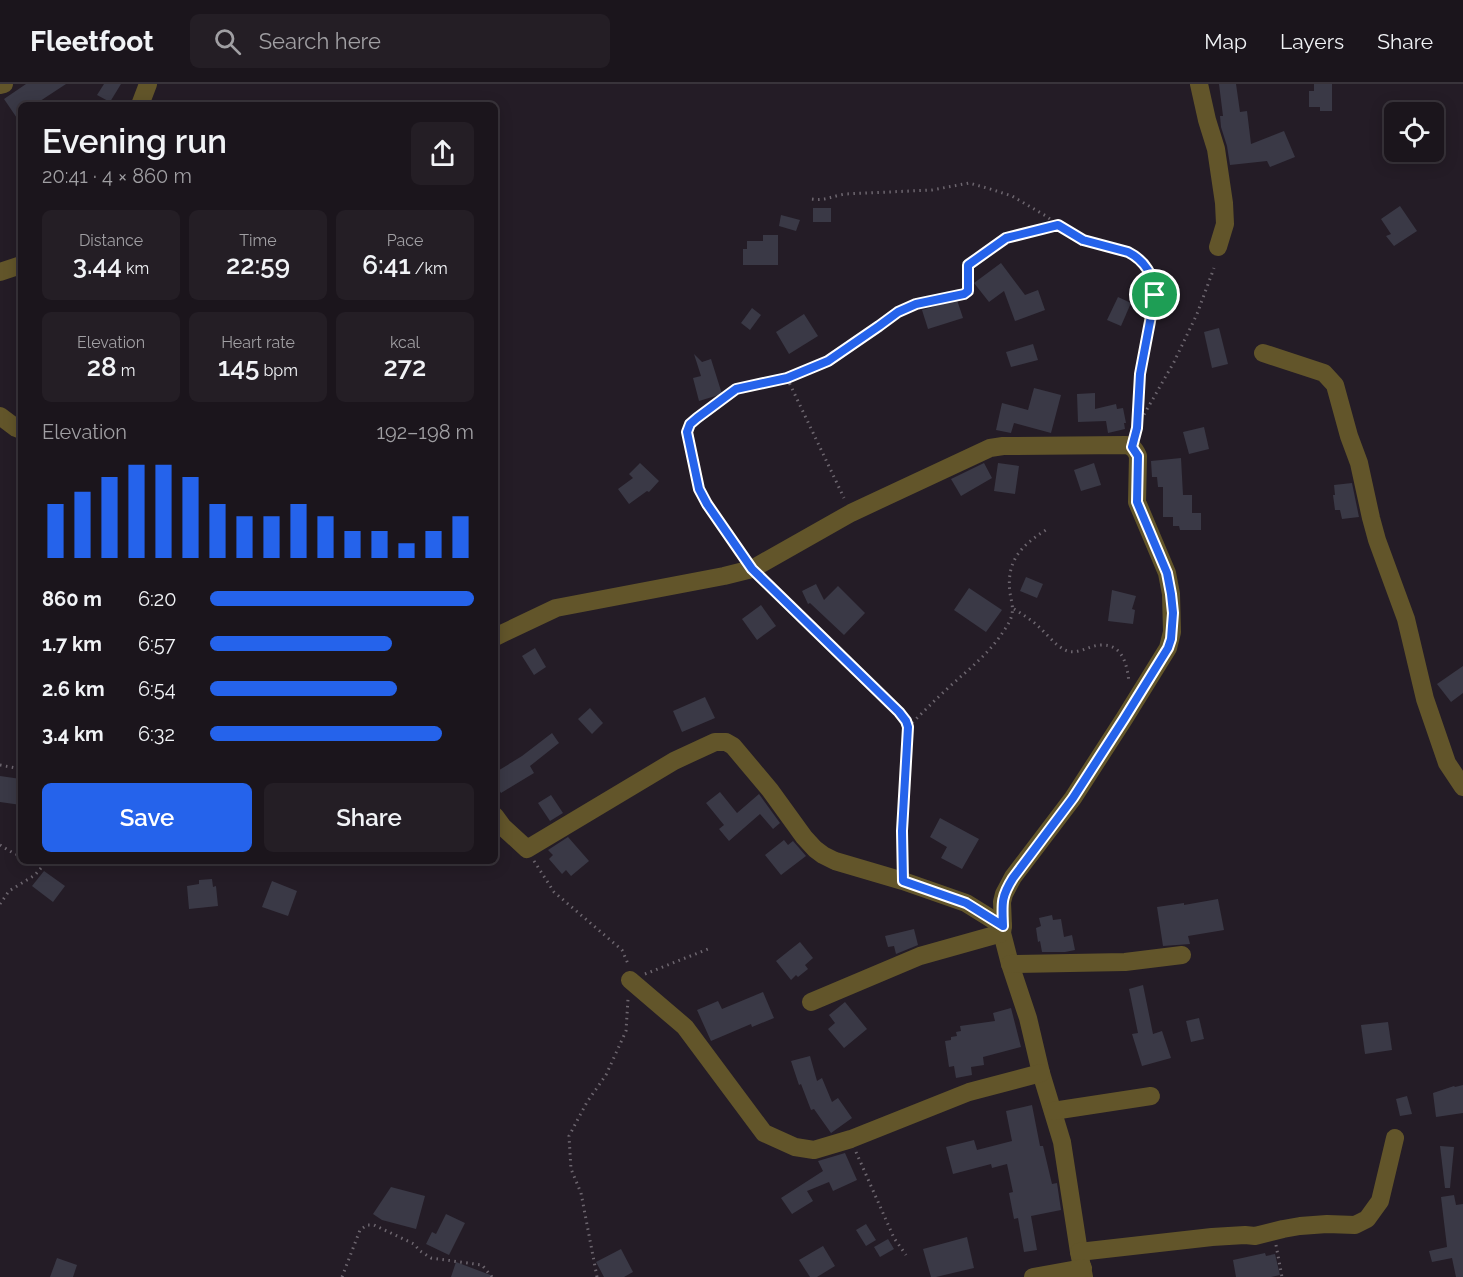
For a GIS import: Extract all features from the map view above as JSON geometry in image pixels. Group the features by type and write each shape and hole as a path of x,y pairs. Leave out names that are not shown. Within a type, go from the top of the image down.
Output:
{"street":[{"path":"141,102 148,84"},
{"path":"1199,84 1216,149 1225,212 1225,224 1218,247"},
{"path":"0,272 18,266"},
{"path":"1263,353 1324,373 1335,385 1359,463 1377,540 1406,619 1425,699 1447,763 1463,787"},
{"path":"0,416 18,429"},
{"path":"498,636 556,608 752,569 851,513 996,446 1132,447 1138,456 1137,502 1167,573 1173,613 1171,639 1168,648 1073,798 1013,878 1002,902 1003,930 1010,964 1028,1018 1041,1073 1062,1142 1082,1266"},
{"path":"498,820 527,849 674,761 715,742 726,742 741,755 814,849 835,861 966,903 1003,930"},
{"path":"811,1002 920,956 1003,930"},
{"path":"1010,964 1125,962 1182,956"},
{"path":"630,980 685,1027 764,1132 795,1147 814,1150 851,1139 969,1092 1041,1073"},
{"path":"1053,1111 1151,1096"},
{"path":"1033,1277 1212,1237 1255,1236 1293,1227 1327,1224 1355,1225 1367,1219 1380,1201 1395,1138"}],"path":[{"path":"812,200 823,201 845,194 932,190 969,183 1012,196 1083,240 1128,252 1138,258 1152,277 1155,295 1140,374 1137,428 1132,447"},
{"path":"903,881 902,831 908,727 906,721 752,569 699,489 687,432 690,424 736,389 787,378 828,361 898,312 926,301 964,294 968,291 968,265 1006,238 1058,225"},
{"path":"1137,428 1174,362 1197,314 1215,268"},
{"path":"787,378 851,513"},
{"path":"908,727 983,658 995,644 1008,625 1014,609 1009,575 1015,557 1033,538 1046,530"},
{"path":"1014,609 1035,623 1063,650 1071,652 1101,645 1114,648 1126,664 1131,708"},
{"path":"0,765 18,768"},
{"path":"0,845 18,855"},
{"path":"527,849 555,892 622,950 629,963 626,1031 606,1075 587,1102 569,1136 571,1169 581,1193 597,1277"},
{"path":"0,904 9,891 35,875 45,864"},
{"path":"630,980 708,949"},
{"path":"851,1139 894,1238 906,1255"},
{"path":"342,1277 360,1230 367,1225 374,1225 414,1244 431,1258 482,1265 492,1277"},
{"path":"1274,1232 1282,1277"}],"building":[{"path":"26,84 66,84 39,102 18,102 18,120 4,99"},
{"path":"104,84 121,84 110,102 97,95"},
{"path":"1219,84 1236,84 1240,112 1247,111 1251,144 1284,131 1295,157 1270,167 1267,161 1230,165 1221,127 1220,116 1223,116"},
{"path":"1314,84 1332,84 1332,111 1320,111 1320,107 1309,107 1309,91 1314,91"},
{"path":"1400,206 1417,231 1394,246 1386,236 1391,234 1381,219"},
{"path":"813,208 831,208 831,222 813,222"},
{"path":"781,215 800,220 796,231 779,226"},
{"path":"763,235 778,235 778,265 743,265 743,249 747,249 747,241 763,241"},
{"path":"1001,263 1025,295 1038,290 1045,310 1015,321 1004,291 989,302 974,283"},
{"path":"1118,297 1131,303 1121,326 1107,320"},
{"path":"957,300 963,318 928,329 922,310"},
{"path":"752,308 761,315 750,330 741,323"},
{"path":"804,314 818,336 789,354 776,332"},
{"path":"1219,328 1228,364 1212,368 1204,332"},
{"path":"1033,344 1038,360 1011,367 1006,352"},
{"path":"694,354 702,362 711,359 722,394 699,401 693,378 701,376"},
{"path":"1034,388 1061,395 1051,433 1014,423 1011,433 996,430 1002,403 1028,410"},
{"path":"1095,393 1095,409 1116,404 1117,409 1123,408 1125,429 1108,433 1106,421 1078,422 1077,394"},
{"path":"1204,427 1209,449 1189,454 1183,432"},
{"path":"1181,458 1183,495 1192,495 1192,513 1201,513 1201,530 1180,530 1179,526 1173,526 1173,517 1163,517 1163,487 1158,487 1157,477 1152,477 1151,461"},
{"path":"640,463 659,481 649,492 647,491 629,504 618,489 633,478 629,474"},
{"path":"984,463 992,478 961,496 951,479"},
{"path":"998,463 1019,466 1015,494 994,491"},
{"path":"1094,463 1101,485 1081,491 1074,470"},
{"path":"1352,483 1359,517 1342,519 1340,510 1335,510 1334,485"},
{"path":"1026,577 1043,584 1037,598 1020,591"},
{"path":"816,584 824,600 838,586 865,613 844,635 810,603 808,604 802,591"},
{"path":"969,588 1002,610 986,632 954,610"},
{"path":"1112,590 1136,596 1132,609 1135,610 1133,624 1108,621"},
{"path":"761,605 776,626 757,640 742,619"},
{"path":"535,648 546,667 534,675 522,656"},
{"path":"1463,666 1463,693 1451,702 1437,684"},
{"path":"705,697 715,718 682,732 673,711"},
{"path":"590,708 603,723 592,734 578,719"},
{"path":"552,733 559,743 530,766 534,773 501,793 498,788 500,780 498,771"},
{"path":"0,776 18,779 18,805 0,802"},
{"path":"720,792 737,813 759,794 780,823 773,829 760,814 729,841 719,829 724,825 706,803"},
{"path":"551,795 563,813 550,821 538,803"},
{"path":"940,818 979,839 962,869 941,858 947,847 930,837"},
{"path":"568,837 589,861 571,876 566,870 562,874 549,859 553,855 548,850"},
{"path":"784,840 788,845 793,841 806,856 781,875 765,855"},
{"path":"44,871 65,886 53,902 32,886"},
{"path":"212,879 213,887 216,886 218,906 189,909 187,886 199,884 199,880"},
{"path":"272,881 297,891 288,916 262,907"},
{"path":"1218,899 1224,930 1188,936 1190,944 1163,946 1157,907"},
{"path":"1052,915 1053,920 1061,919 1064,937 1072,935 1075,950 1042,952 1036,928 1041,926 1039,918"},
{"path":"914,929 918,945 896,954 894,946 888,947 885,936"},
{"path":"800,942 813,958 805,965 808,969 791,980 776,961"},
{"path":"1143,985 1153,1034 1162,1031 1171,1058 1142,1066 1132,1034 1138,1033 1129,989"},
{"path":"763,992 774,1018 752,1027 751,1024 711,1041 697,1010 718,1001 722,1009"},
{"path":"845,1002 867,1029 844,1048 828,1029 835,1023 829,1015"},
{"path":"1011,1008 1021,1047 983,1057 984,1065 971,1067 972,1075 956,1078 954,1066 949,1067 945,1041 957,1036 956,1032 961,1031 960,1026 995,1021 993,1013"},
{"path":"1199,1018 1204,1039 1191,1042 1186,1021"},
{"path":"1388,1022 1392,1050 1365,1054 1361,1025"},
{"path":"810,1056 817,1081 822,1078 832,1102 838,1098 852,1118 831,1133 814,1109 811,1110 791,1061"},
{"path":"1463,1085 1463,1113 1436,1117 1433,1093"},
{"path":"1407,1096 1412,1114 1400,1116 1396,1099"},
{"path":"1032,1105 1040,1146 1043,1146 1052,1184 1057,1183 1061,1210 1031,1216 1037,1250 1024,1252 1018,1218 1014,1219 1009,1193 1013,1192 1007,1164 992,1168 991,1164 953,1174 946,1147 974,1140 977,1150 1012,1141 1006,1111"},
{"path":"1440,1146 1454,1147 1450,1188 1445,1188"},
{"path":"845,1153 857,1180 833,1191 829,1182 807,1191 813,1201 792,1214 781,1198 823,1171 818,1161"},
{"path":"391,1187 425,1196 416,1229 382,1220 373,1214"},
{"path":"1454,1195 1456,1205 1463,1204 1463,1277 1456,1277 1452,1258 1432,1262 1429,1251 1447,1247 1441,1197"},
{"path":"446,1214 465,1223 449,1255 426,1244 432,1232 436,1234"},
{"path":"866,1224 876,1240 866,1246 856,1230"},
{"path":"967,1237 974,1268 931,1277 923,1249"},
{"path":"888,1239 894,1249 880,1257 874,1247"},
{"path":"823,1246 835,1266 817,1277 810,1277 799,1260"},
{"path":"621,1249 633,1272 624,1277 604,1277 596,1262"},
{"path":"1265,1253 1266,1256 1275,1254 1280,1275 1236,1277 1233,1260"},
{"path":"57,1258 77,1265 73,1277 50,1277"},
{"path":"456,1262 493,1276 451,1277"}],"route":[{"path":"1058,225 1083,240 1128,252 1138,258 1152,277 1155,295 1140,374 1137,428 1132,447 1138,456 1137,502 1167,573 1173,613 1171,639 1168,648 1073,798 1013,878 1002,902 1003,926 966,903 903,881 903,793 908,727 906,721 752,569 699,489 687,432 690,424 736,389 787,378 828,361 898,312 926,301 966,293 968,291 968,265 1006,238 1058,225"}]}
